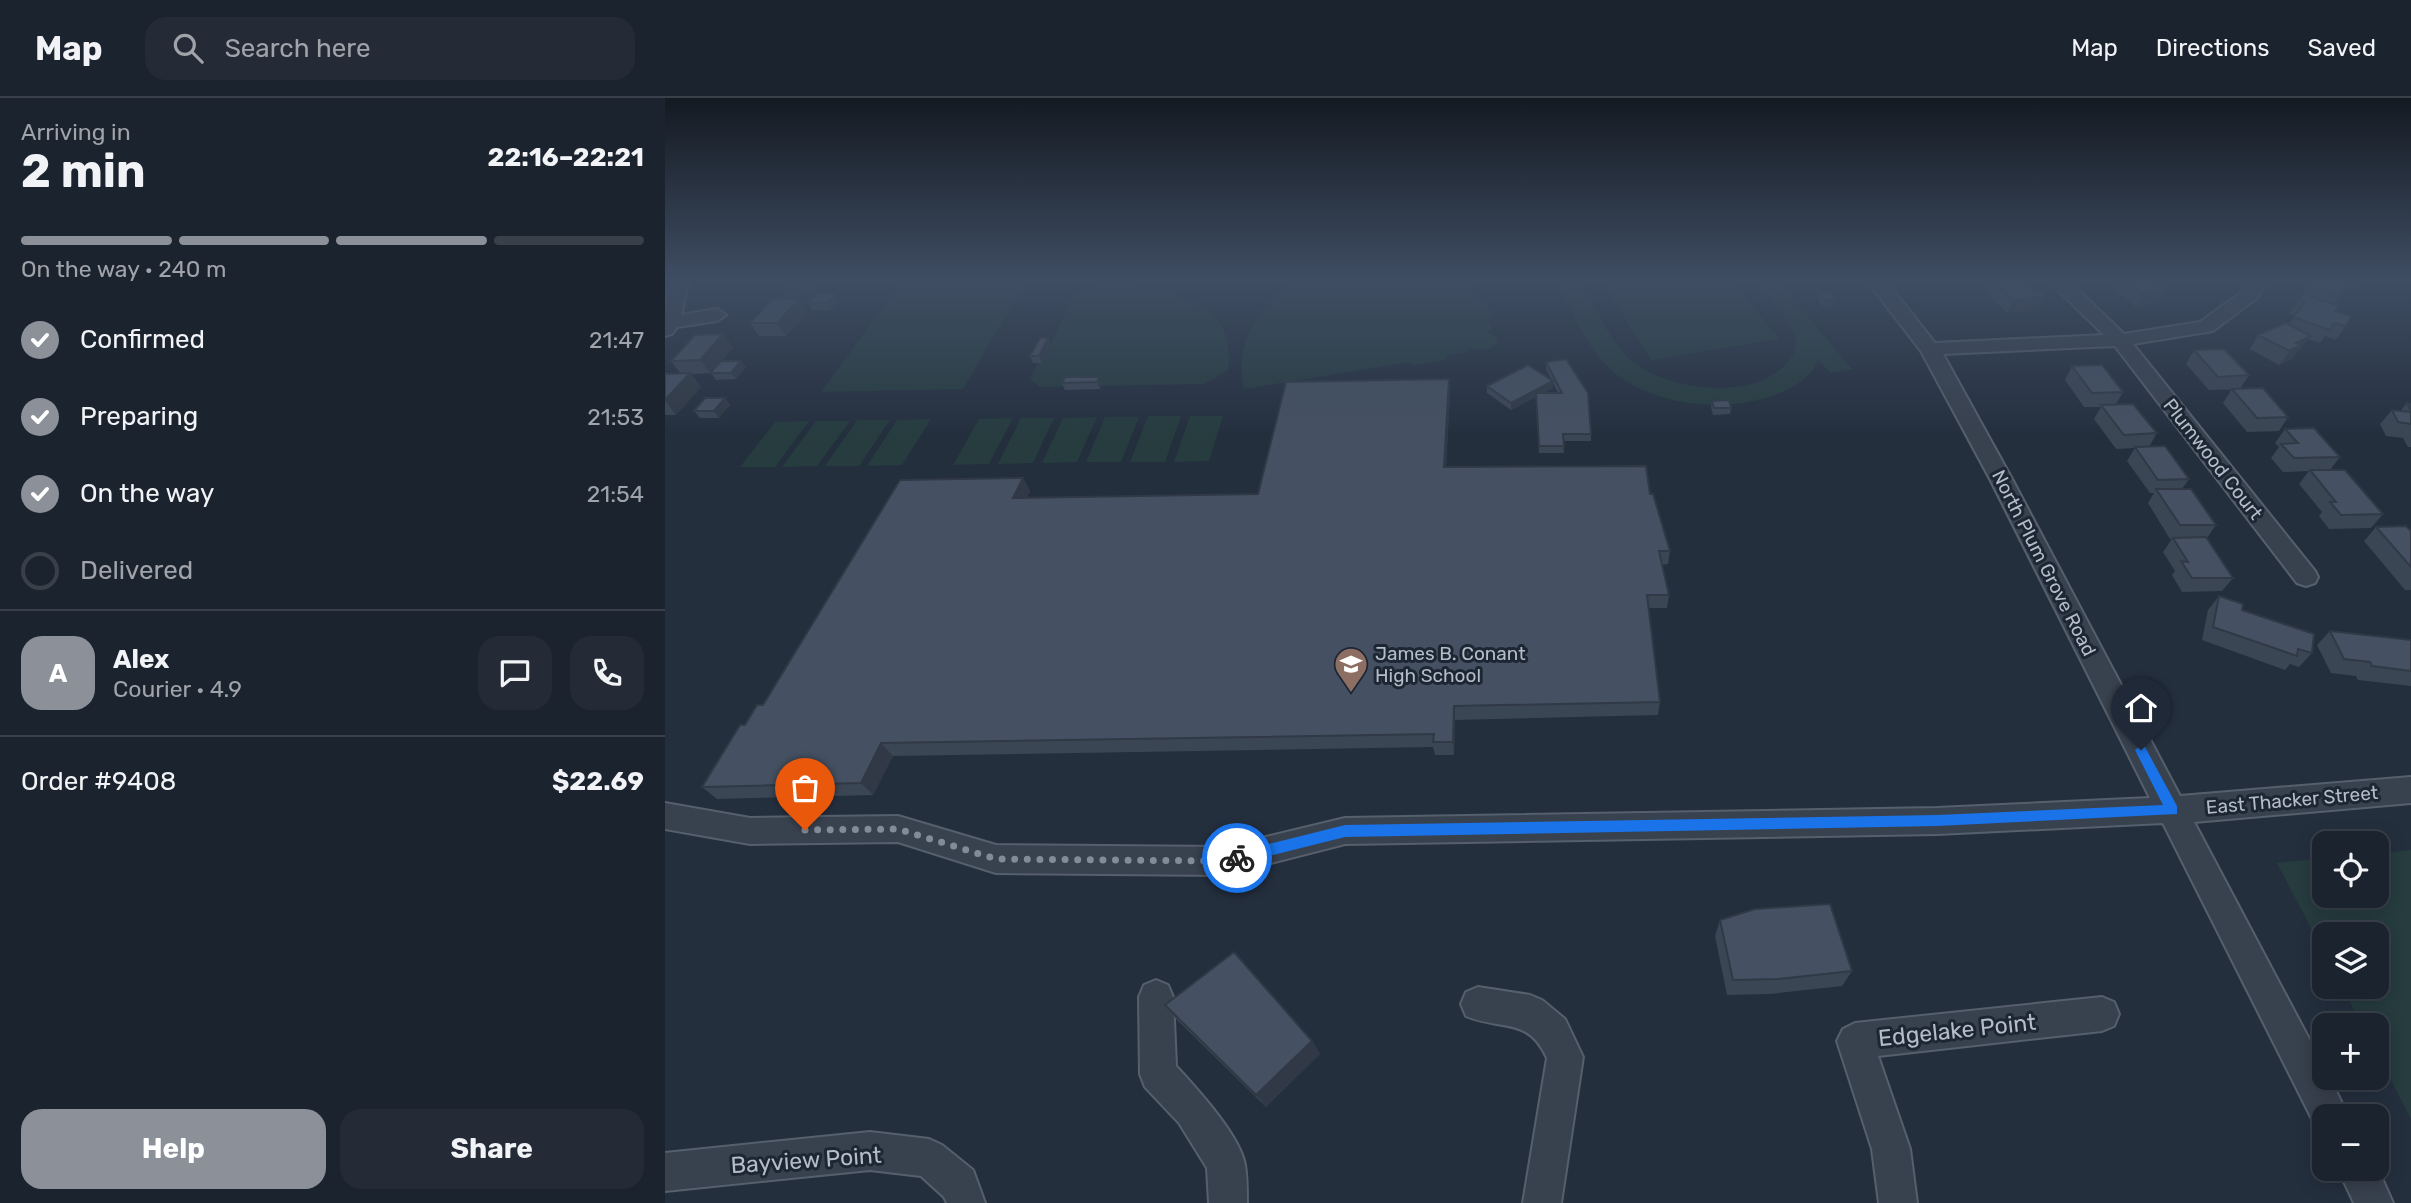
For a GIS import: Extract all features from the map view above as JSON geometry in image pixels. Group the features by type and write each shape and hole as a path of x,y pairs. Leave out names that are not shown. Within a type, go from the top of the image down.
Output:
{"street":[{"name":"North Plum Grove Road","path":"1917,333 1930,349 2001,479 2324,1104"},
{"name":"Plumwood Court","path":"2112,333 2306,578"},
{"path":"1930,349 2120,340 2169,333"},
{"name":"East Thacker Street","path":"2172,810 2411,790"},
{"path":"665,816 750,831 898,829 996,859 1224,861 1345,831 1937,821 2172,810"},
{"path":"1156,997 1158,1074 1192,1110 1226,1163 1228,1203"},
{"path":"1478,1004 1530,1012 1553,1031 1565,1057 1542,1203"},
{"name":"Edgelake Point","path":"1898,1203 1891,1149 1855,1041 2102,1014"},
{"name":"Bayview Point","path":"665,1172 870,1151 929,1158 958,1184 966,1203"},
{"path":"2363,1181 2374,1203"}],"green space":[{"path":"864,333 996,333 963,389 821,392"},
{"path":"1056,333 1224,333 1228,345 1228,370 1204,384 1040,387 1030,379 1038,363 1042,363"},
{"path":"1249,333 1490,333 1499,341 1490,349 1466,349 1470,352 1445,356 1446,360 1412,365 1411,362 1244,389 1242,357"},
{"path":"1583,333 1609,333 1625,355 1648,372 1687,385 1709,388 1751,384 1769,377 1792,356 1796,341 1793,333 1821,333 1852,369 1830,373 1818,359 1810,373 1802,380 1767,398 1744,403 1693,404 1645,391 1624,380 1606,365"},
{"path":"1634,333 1774,333 1779,339 1651,360"},
{"path":"1148,416 1181,416 1165,462 1130,462"},
{"path":"1190,416 1223,416 1209,461 1174,462"},
{"path":"1097,417 1077,462 1042,463 1063,418"},
{"path":"1105,417 1139,417 1121,462 1086,462"},
{"path":"1013,418 989,464 953,465 979,419"},
{"path":"1021,418 1054,418 1033,463 998,464"},
{"path":"931,419 902,465 867,466 897,420"},
{"path":"857,420 890,420 859,466 825,466"},
{"path":"809,421 775,467 740,467 775,422"},
{"path":"816,421 850,421 817,466 782,467"},
{"path":"2411,850 2411,1119 2389,1076 2389,1013 2356,1013 2348,999 2389,999 2389,922 2312,922 2312,930 2277,863 2312,859 2312,908 2389,908 2389,853"}],"building":[{"path":"2264,333 2304,333 2311,336 2296,343 2301,345 2289,351 2258,335"},
{"path":"723,334 700,360 671,361 695,335"},
{"path":"1040,338 1048,338 1039,356 1030,356"},
{"path":"2224,349 2249,375 2218,377 2194,350"},
{"path":"1566,359 1588,393 1591,434 1563,434 1564,446 1539,446 1536,393 1562,393 1546,362"},
{"path":"721,361 741,361 731,373 710,373"},
{"path":"1528,365 1553,381 1511,403 1487,386"},
{"path":"2102,365 2123,392 2092,393 2072,366"},
{"path":"690,373 665,400 665,374"},
{"path":"1065,377 1099,377 1097,382 1062,383"},
{"name":"James B. Conant High School","path":"1449,379 1444,467 1646,466 1650,494 1653,494 1670,551 1659,551 1669,595 1647,595 1660,702 1454,706 1453,742 1433,742 1434,734 881,743 861,783 702,787 740,725 745,725 757,705 763,705 900,480 1023,478 1013,498 1258,494 1286,382"},
{"path":"2263,388 2288,417 2257,418 2232,389"},
{"path":"705,398 725,398 714,411 694,411"},
{"path":"1729,400 1731,408 1714,408 1712,401"},
{"path":"2133,404 2157,433 2124,435 2101,405"},
{"path":"2392,410 2411,412 2411,424 2398,422"},
{"path":"2314,428 2340,457 2294,458 2281,444 2298,443 2285,429"},
{"path":"2165,446 2189,479 2158,480 2135,447"},
{"path":"2310,470 2345,470 2383,514 2341,515 2330,502 2336,502"},
{"path":"2156,489 2191,489 2216,525 2180,525"},
{"path":"2406,526 2411,531 2411,567 2376,527"},
{"path":"2206,537 2233,578 2192,578 2181,561 2188,562 2173,538"},
{"path":"2219,596 2243,604 2242,610 2314,634 2312,653 2298,649 2297,656 2213,627"},
{"path":"2330,631 2411,640 2411,671 2344,659"},
{"path":"1830,904 1852,971 1778,979 1733,980 1720,920 1755,909"},
{"path":"1234,952 1312,1041 1256,1095 1165,1005"}],"way so far":[{"path":"805,830 898,829 996,859 1224,861 1237,858"}],"place":[{"name":"James B. Conant High School","path":"1351,694"}],"route":[{"path":"1237,858 1345,831 1812,821 1937,821 2172,810 2141,750"}]}
